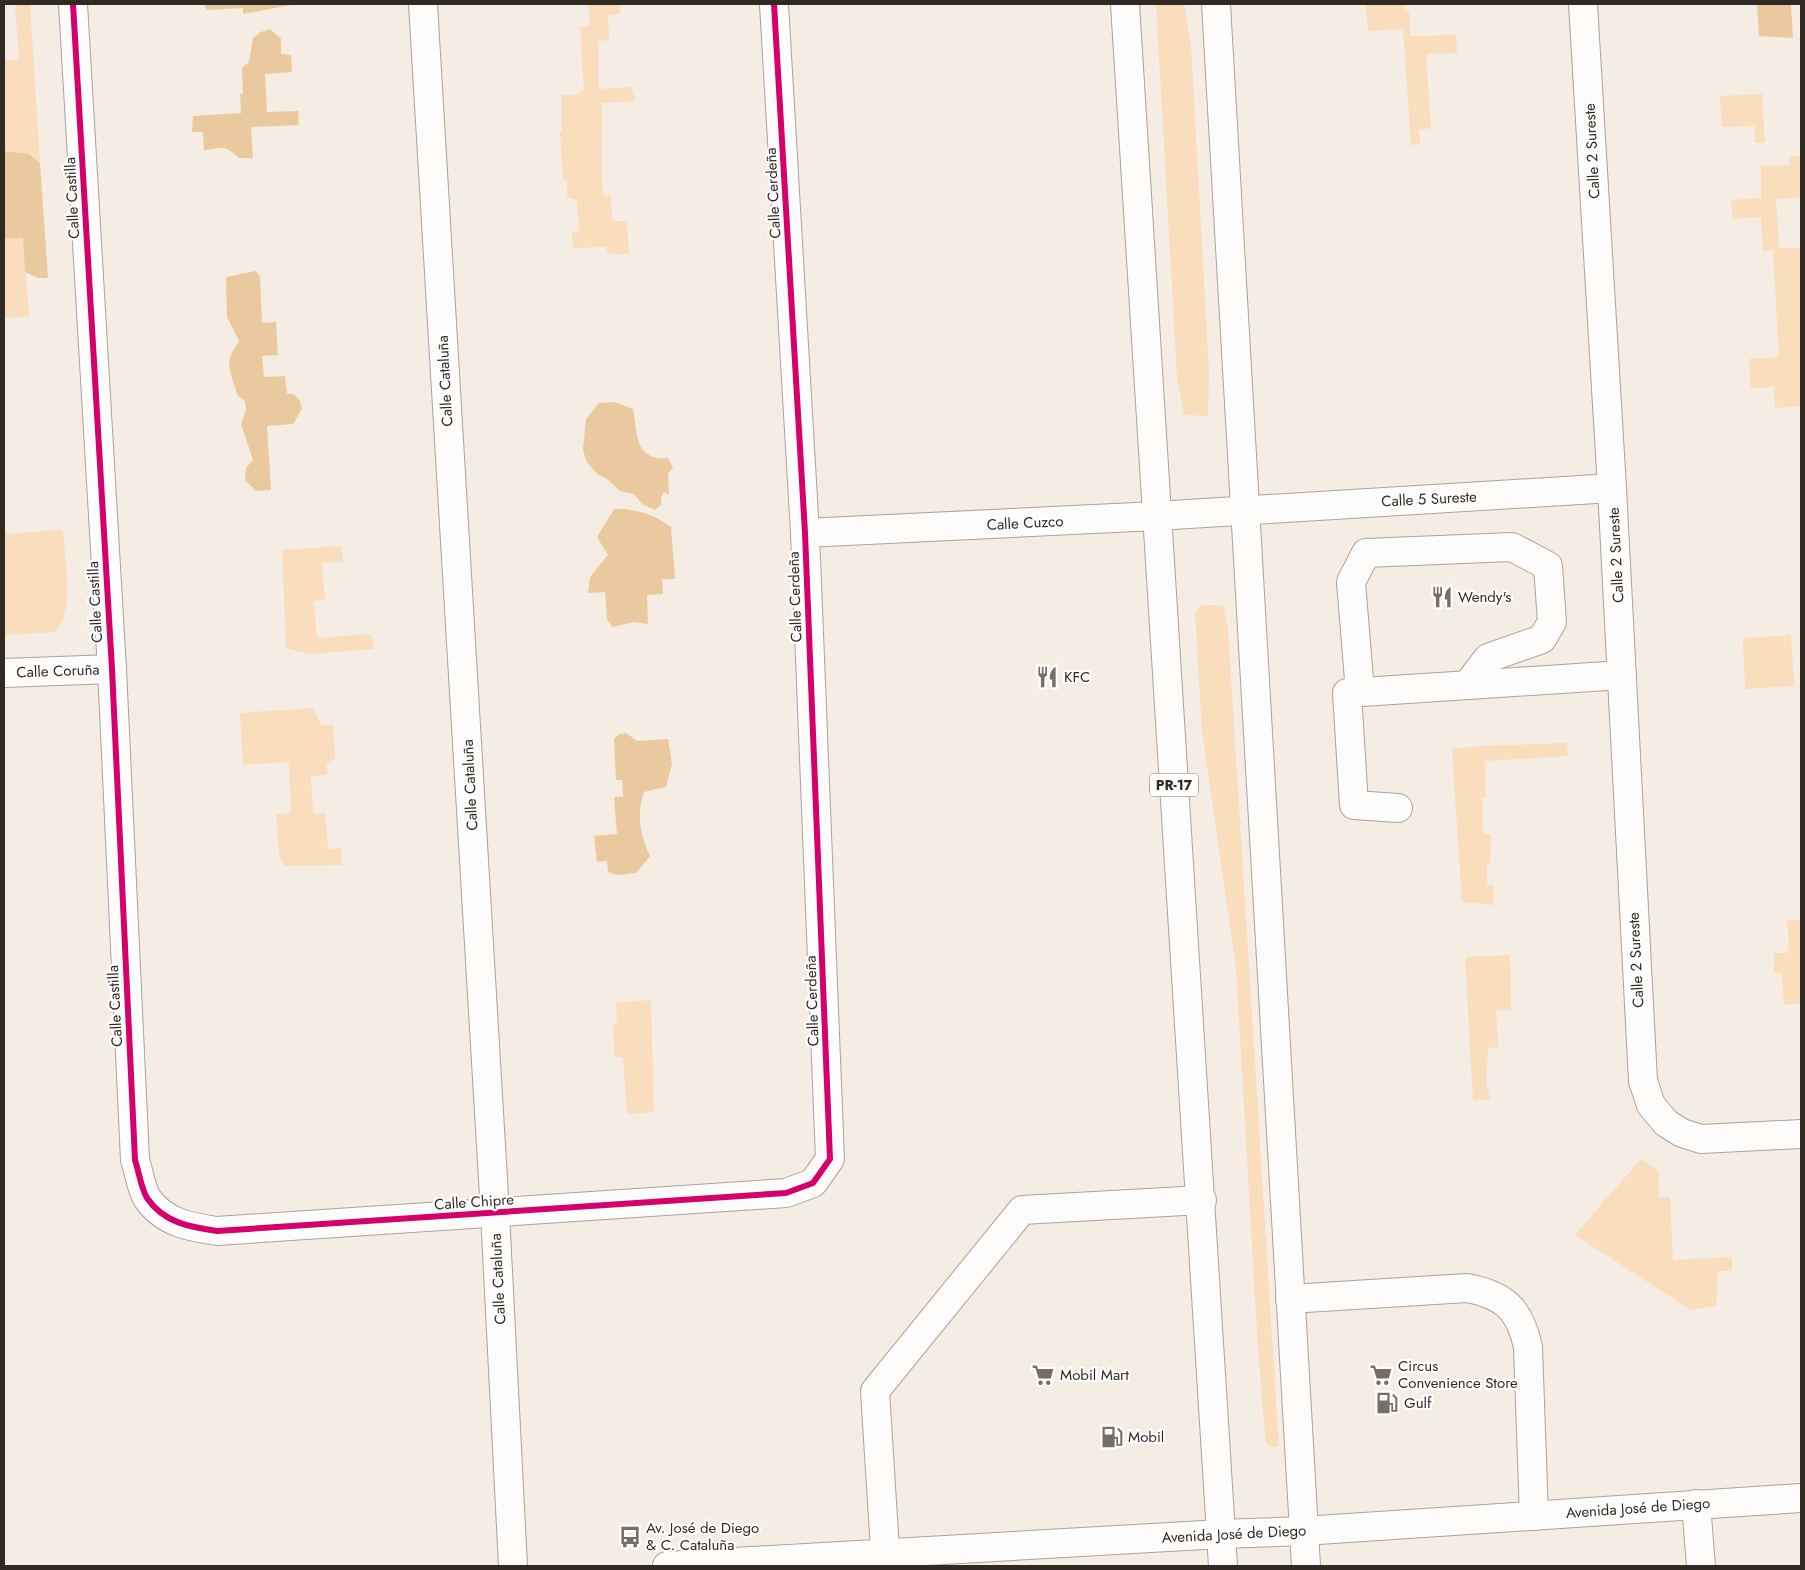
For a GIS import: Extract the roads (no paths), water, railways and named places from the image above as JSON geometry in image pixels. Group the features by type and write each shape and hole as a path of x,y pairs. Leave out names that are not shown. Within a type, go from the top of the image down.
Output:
{"street":[{"name":"Calle Castilla","path":"74,4 112,668 136,1160 146,1197"},
{"name":"Calle Cataluña","path":"423,4 495,1213 513,1566"},
{"name":"Calle Cerdeña","path":"774,4 805,533 830,1159 812,1183"},
{"name":"PR-17","path":"1125,4 1156,516 1202,1200 1223,1566"},
{"path":"1216,4 1306,1566"},
{"name":"Calle 2 Sureste","path":"1583,4 1612,488 1643,1081 1651,1105 1666,1123 1682,1133 1701,1139 1801,1134"},
{"name":"Calle 5 Sureste","path":"1246,511 1612,488"},
{"name":"Calle Cuzco","path":"805,533 1246,511"},
{"path":"1360,692 1351,582 1366,553 1512,547 1548,566 1552,622 1542,639 1488,658 1468,684"},
{"name":"Calle Coruña","path":"4,673 112,668"},
{"path":"1398,808 1354,805 1347,693 1622,675"},
{"name":"Calle Chipre","path":"146,1197 166,1217 188,1227 217,1231 786,1193 812,1183"},
{"path":"886,1560 875,1390 1022,1210 1202,1200"},
{"path":"1290,1299 1466,1288 1492,1294 1509,1304 1524,1328 1528,1347 1534,1516"},
{"name":"Avenida José de Diego","path":"667,1566 886,1560 1221,1534 1303,1532 1801,1498"},
{"path":"1696,1504 1700,1566"}],"place":[{"name":"Wendy's","path":"1442,597"},
{"name":"KFC","path":"1047,677"},
{"name":"Mobil Mart","path":"1043,1375"},
{"name":"Circus Convenience Store","path":"1381,1375"},
{"name":"Gulf","path":"1387,1403"},
{"name":"Mobil","path":"1112,1437"},
{"name":"Av. José de Diego & C. Cataluña","path":"630,1537"}]}
